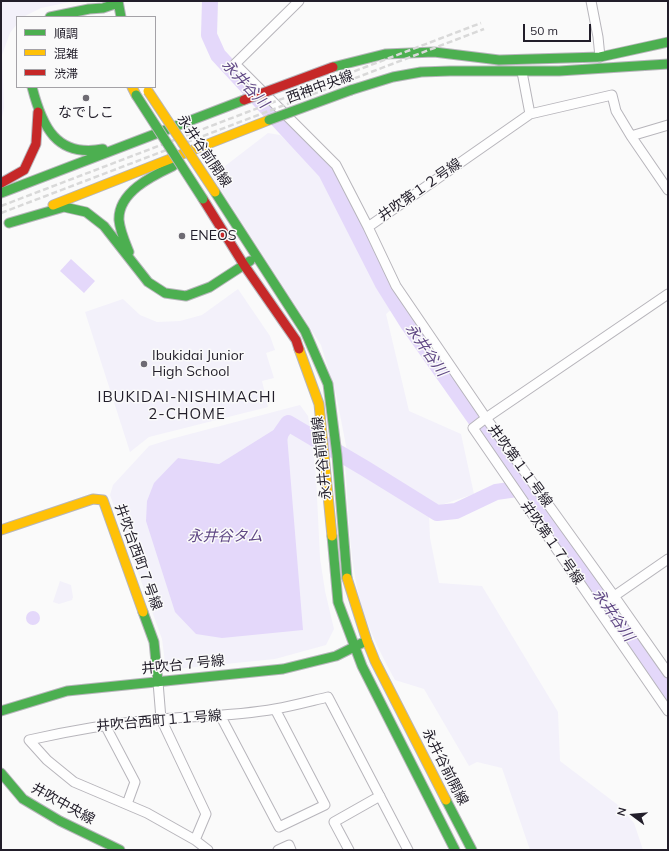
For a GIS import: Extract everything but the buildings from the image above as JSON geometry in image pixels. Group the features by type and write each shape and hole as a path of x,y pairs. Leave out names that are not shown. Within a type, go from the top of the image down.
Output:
{"street":[{"path":"299,1 235,64 336,165 368,227"},
{"path":"591,1 600,57"},
{"path":"55,16 89,9 103,4 118,2 121,16"},
{"path":"103,4 106,16"},
{"name":"西神中央線","path":"1,193 333,67 385,54 434,52 499,60 600,57 668,42"},
{"name":"西神中央線","path":"5,224 269,120 390,77 408,74 444,72 604,70 668,64"},
{"path":"522,72 530,114"},
{"path":"32,88 38,110 50,134 67,148 88,151 132,144"},
{"name":"永井谷前開線","path":"147,89 305,331 328,384 337,455 348,582 375,662 472,850"},
{"name":"永井谷前開線","path":"134,91 244,265 296,340 319,404 338,602 362,666 455,850"},
{"name":"井吹第１２号線","path":"485,419 396,286 368,227 530,114 612,95 616,111 631,136"},
{"path":"1,183 24,170 36,144 38,110"},
{"path":"130,257 118,219 121,206 130,193 152,176 269,120"},
{"path":"668,125 631,136 665,181 668,190"},
{"path":"5,224 64,207 86,212 104,226 130,257 148,282 165,294 186,296 210,287 257,256"},
{"name":"井吹第１１号線","path":"668,294 485,419 668,673"},
{"name":"井吹第１７号線","path":"485,419 473,428 668,711"},
{"name":"井吹台西町７号線","path":"1,530 93,499 103,500 154,642 158,682"},
{"path":"597,608 668,560"},
{"name":"井吹台７号線","path":"1,710 67,691 283,669 336,656 367,641"},
{"path":"158,682 161,719 206,814 195,840"},
{"name":"井吹台西町１１号線","path":"208,850 195,840 147,813 74,782 47,760 29,740 68,731 105,725 275,709 328,697 408,850"},
{"path":"220,715 279,827 325,805 275,709"},
{"path":"105,725 135,782 127,804"},
{"name":"井吹中央線","path":"1,773 23,799 60,821 120,850"},
{"path":"349,850 334,822 380,796"},
{"path":"278,850 289,845 291,850"}],"shaded area":[{"path":"1,1 75,1 41,8 25,16 16,16 16,25 10,33 2,55 4,108 1,122"},
{"path":"268,133 280,135 321,172 372,275 392,309 386,314 409,411 461,434 474,494 435,507 347,451 336,394 321,345 212,176"},
{"path":"238,289 270,336 275,350 266,353 274,378 262,381 268,407 149,437 130,452 85,312 123,299 140,315 157,322 180,321 202,315"},
{"path":"300,405 308,416 312,439 316,476 320,558 325,591 334,629 326,645 275,659 166,670 162,639 110,495 113,485 149,446","holes":["275,429 287,435 146,521 178,458 219,464"]},
{"path":"345,464 429,514 430,538 439,583 482,586 558,712 560,761 618,805 634,823 643,850 530,850 502,768 477,762 469,766 424,689 395,680 370,628 358,593 350,538"},
{"path":"60,581 71,585 73,597 72,600 59,604 53,602"}],"water":[{"path":"71,259 95,281 84,293 60,271"},
{"name":"永井谷タム","path":"275,429 287,435 303,630 222,638 196,634 175,612 146,521 147,501 154,483 178,458 219,464"},
{"path":"30,611 36,611 40,615 40,621 36,625 30,625 26,621 26,615"}],"waterway":[{"name":"永井谷川","path":"210,1 209,35 218,55 326,172 383,284 408,324 668,693"},
{"path":"274,453 281,433 288,423 437,513 456,511 496,492 524,488"}],"railway":[{"path":"1,206 481,23"},
{"path":"1,213 484,29"}],"traffic: fast":[{"path":"118,1 121,16"},
{"path":"55,16 89,9 103,8 118,3"},
{"path":"333,67 385,54 434,52 499,60 600,57 668,42"},
{"path":"351,90 393,77 421,72 559,71 668,64"},
{"path":"32,88 46,126 63,144 73,149 87,151 103,149"},
{"path":"269,120 351,90"},
{"path":"136,95 203,199"},
{"path":"1,193 244,100"},
{"path":"129,252 119,220 120,210 124,201 130,193 146,180 173,166"},
{"path":"215,192 305,331 328,384 337,455 347,578"},
{"path":"9,223 64,207 86,212 104,226 148,282 165,293 186,296 210,287 250,261"},
{"path":"332,536 338,602 362,666 455,850"},
{"path":"143,612 154,642 158,682"},
{"path":"1,711 67,691 283,669 336,656 362,643"},
{"path":"1,773 23,799 60,821 120,850"},
{"path":"446,800 472,850"}],"traffic: slow":[{"path":"132,88 136,95"},
{"path":"148,91 215,192"},
{"path":"53,205 269,120"},
{"path":"299,349 319,404 332,536"},
{"path":"1,530 93,499 103,500 143,612"},
{"path":"347,578 375,661 446,800"}],"traffic: jam":[{"path":"244,100 333,67"},
{"path":"1,183 24,170 36,144 38,112"},
{"path":"203,199 244,265 296,340 299,349"}],"place":[{"name":"なでしこ","path":"86,98"},
{"name":"ENEOS","path":"182,236"},
{"name":"Ibukidai Junior High School","path":"144,364"}],"district":[{"name":"IBUKIDAI-NISHIMACHI 2-CHOME","path":"187,406"}]}
